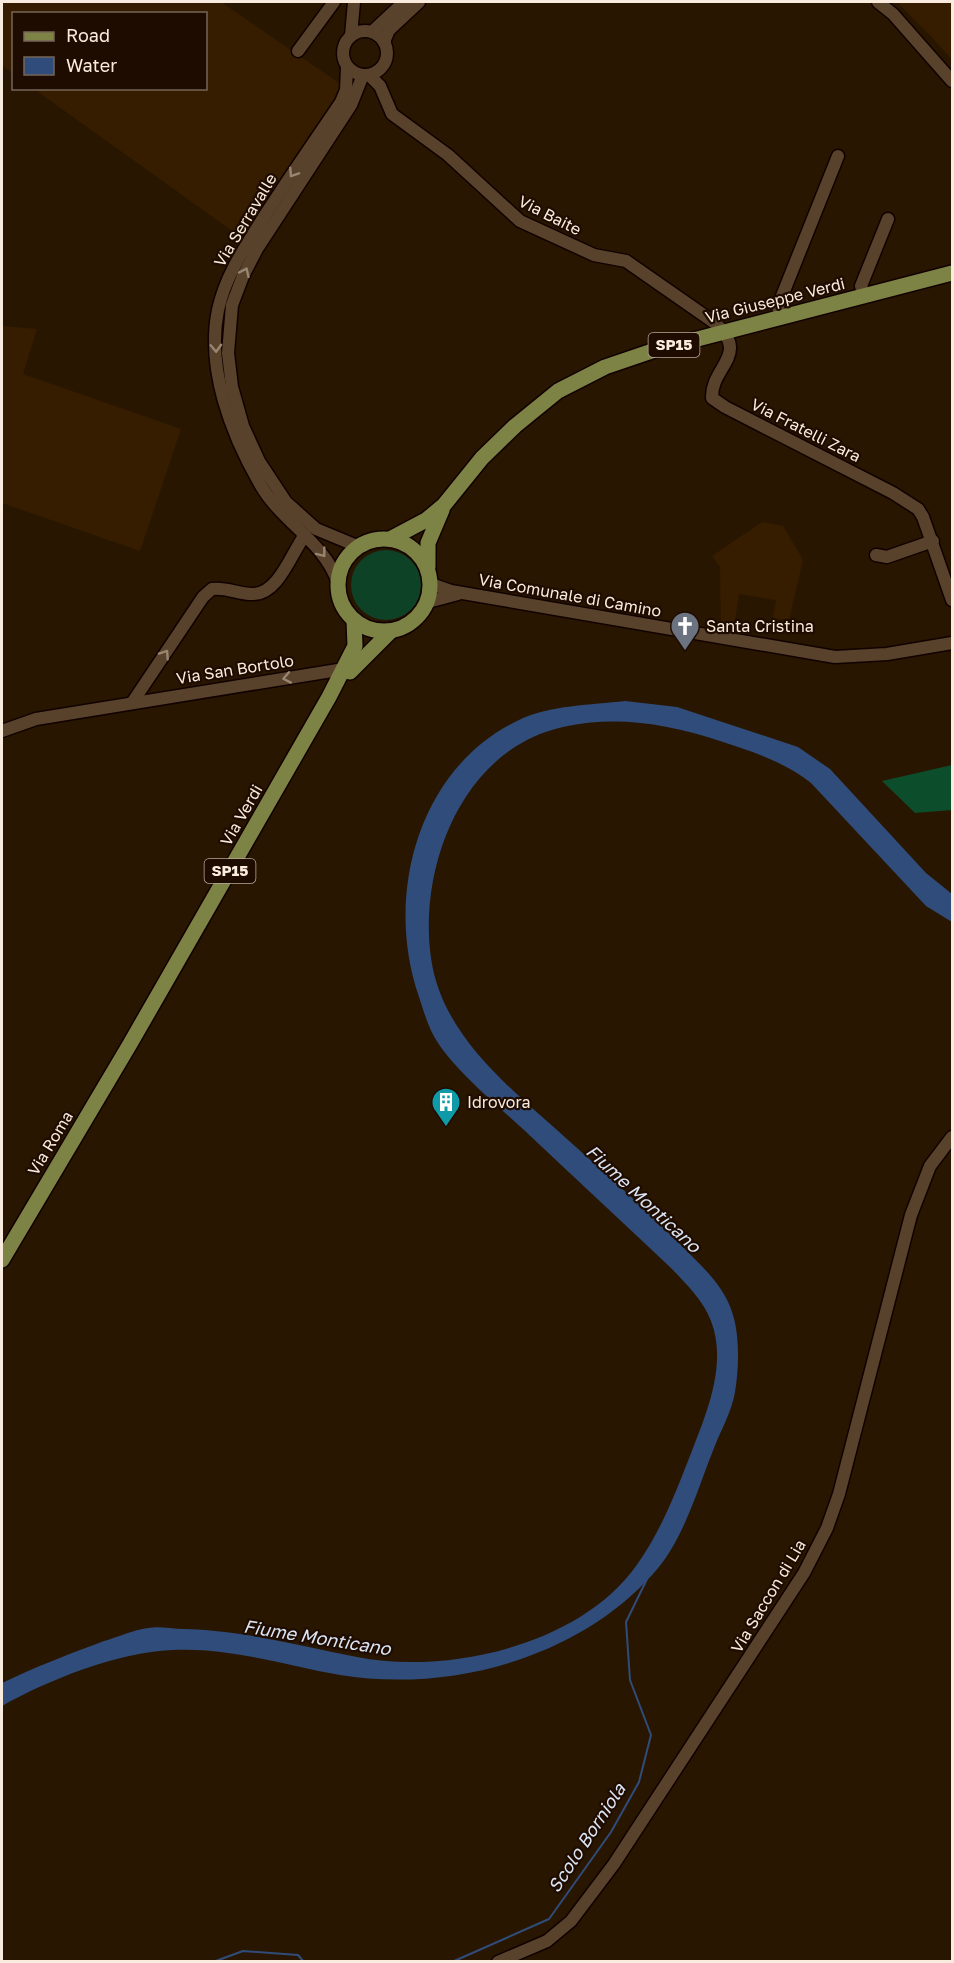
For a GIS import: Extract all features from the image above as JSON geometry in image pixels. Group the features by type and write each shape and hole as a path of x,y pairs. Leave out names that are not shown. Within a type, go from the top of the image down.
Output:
{"main road":[{"name":"Via Giuseppe Verdi","path":"444,504 490,450 515,426 558,391 605,367 655,350 725,331 952,273"},
{"name":"SP15","path":"357,546 374,539 392,538 426,520 444,504"},
{"name":"SP15","path":"329,697 361,658 391,631 413,621 428,602 431,584 428,543 444,504"},
{"path":"392,538 407,543 419,553 428,567"},
{"path":"338,584 340,569 347,556 357,546"},
{"name":"SP15","path":"329,697 355,646 354,620 345,609 338,584"},
{"path":"354,620 378,631 391,631"},
{"name":"Via Verdi","path":"130,1044 329,697"},
{"name":"Via Roma","path":"2,1260 130,1044"}],"street":[{"path":"298,51 334,2"},
{"path":"356,2 369,31 384,42"},
{"path":"356,2 351,36 343,47 342,54 347,67 366,75 382,67"},
{"path":"351,36 369,31 404,2"},
{"path":"384,96 382,67 387,52 384,42 388,30 418,2"},
{"path":"878,2 893,14 952,81"},
{"path":"888,2 952,70"},
{"name":"Via Serravalle","path":"338,584 332,566 261,486 235,434 216,357 216,333 218,310 233,266 341,102 346,90 347,67"},
{"name":"Via Serravalle","path":"357,546 316,529 286,502 258,461 243,426 232,387 228,352 232,305 256,249 351,105 366,75"},
{"name":"Via Baite","path":"366,75 380,86 392,114 457,162 520,221 594,255 626,261 725,331"},
{"path":"780,317 778,306 838,156"},
{"path":"864,296 861,286 888,219"},
{"name":"Via Fratelli Zara","path":"725,331 731,345 727,362 712,391 712,398 894,493 918,509 933,541 952,600"},
{"name":"Via San Bortolo","path":"132,703 203,597 212,589 220,588 254,594 264,591 276,581 305,535"},
{"path":"876,555 887,557 933,541"},
{"name":"Via Comunale di Camino","path":"431,584 465,593 835,657 887,654 952,644"},
{"name":"Via Comunale di Camino","path":"428,602 465,593"},
{"name":"Via San Bortolo","path":"2,731 36,719 344,669"},
{"name":"Via Saccon di Lia","path":"498,1962 547,1941 572,1921 614,1864 804,1573 827,1528 839,1494 911,1215 930,1166 952,1137"}],"shaded area":[{"path":"2,2 221,2 342,85 341,91 250,233 238,235 35,90 207,90 207,12 12,12 12,73 2,65"},
{"path":"897,2 952,2 952,60 930,35"},
{"path":"2,326 37,329 23,374 181,429 140,551 2,503"},
{"path":"762,522 783,526 803,560 789,620 773,618 776,600 739,594 733,633 721,631 720,567 712,556"}],"green space":[{"path":"393,550 406,556 415,565 419,571 421,585 419,599 411,610 400,618 379,620 361,610 353,599 351,578 361,560 372,552"},
{"path":"952,765 952,810 915,813 882,781"}],"water":[{"path":"625,701 677,707 798,747 830,769 926,873 952,894 952,922 926,906 811,783 800,775 779,763 744,749 701,735 662,726 623,722 583,723 528,739 498,759 474,786 455,816 441,850 432,886 429,923 431,958 438,986 449,1013 464,1037 503,1081 637,1202 701,1265 716,1282 728,1301 735,1321 738,1352 734,1399 689,1514 664,1561 623,1603 588,1628 550,1648 510,1663 468,1673 425,1679 382,1679 340,1675 214,1651 172,1650 129,1656 84,1669 2,1706 2,1683 104,1641 152,1627 227,1632 357,1657 393,1661 431,1661 470,1657 509,1648 547,1634 581,1616 612,1593 645,1552 675,1494 710,1402 717,1353 708,1313 672,1269 478,1088 446,1054 432,1032 419,997 409,958 406,918 408,878 418,839 433,802 455,769 484,742 531,715 571,706"}],"waterway":[{"name":"Scolo Borniola","path":"452,1962 549,1919 611,1832 639,1782 651,1735 630,1680 626,1622 647,1579"},
{"name":"Scolo Borniola","path":"213,1962 243,1951 298,1955 304,1962"}],"place":[{"name":"Santa Cristina","path":"685,652"},
{"name":"Idrovora","path":"446,1128"}],"water label":[{"name":"Fiume Monticano","path":"643,1199"},
{"name":"Fiume Monticano","path":"317,1638"}]}
